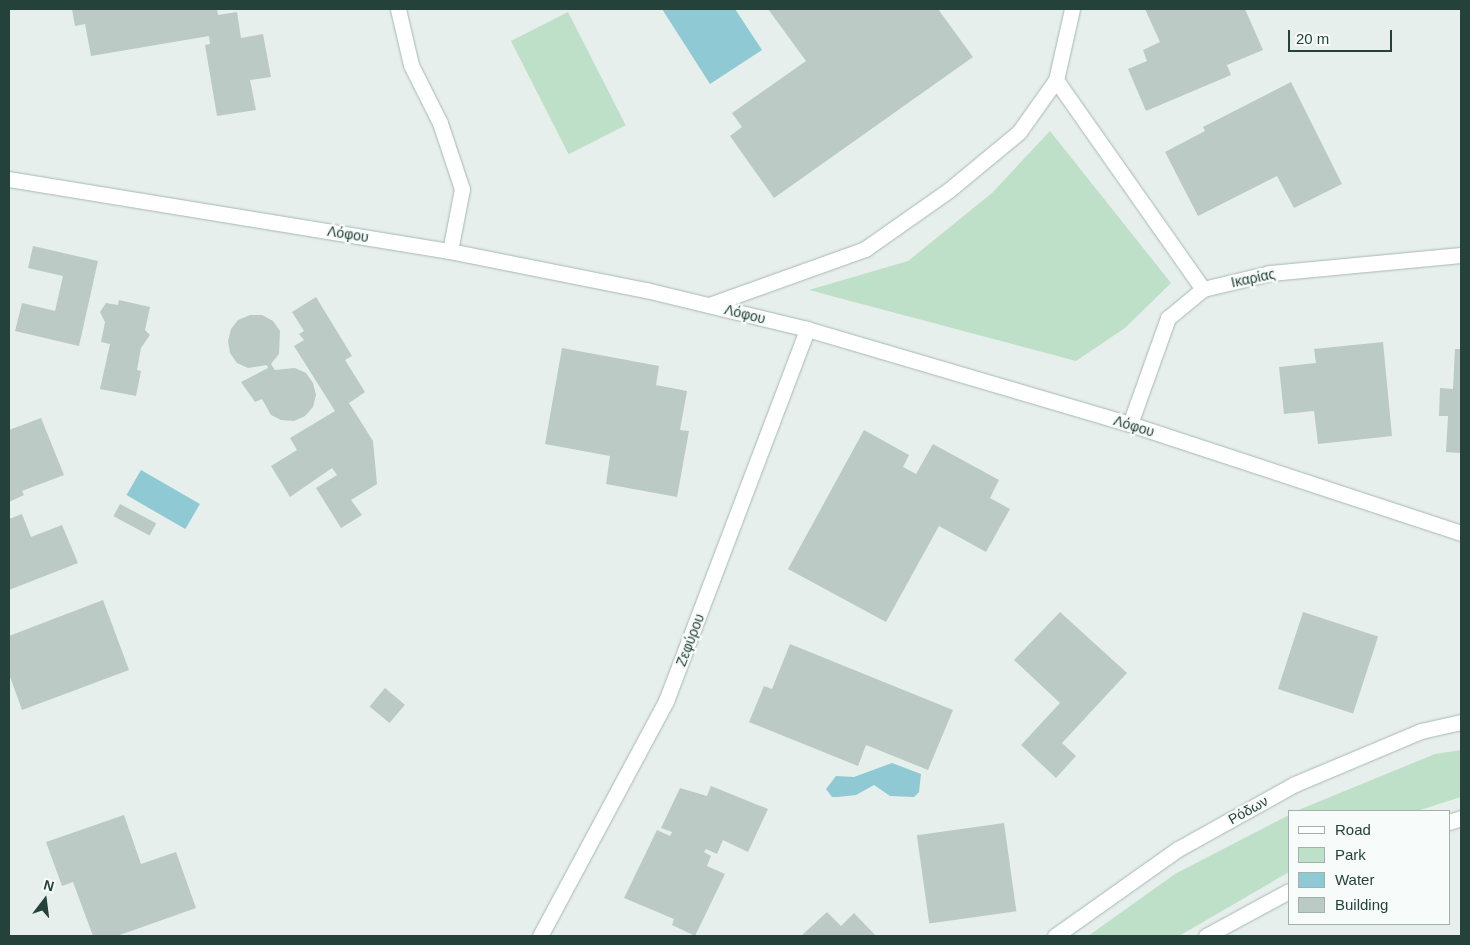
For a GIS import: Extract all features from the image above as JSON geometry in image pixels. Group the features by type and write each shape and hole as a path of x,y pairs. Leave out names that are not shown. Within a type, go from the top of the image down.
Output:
{"street":[{"path":"398,9 411,65 440,123 462,189 450,251"},
{"path":"709,305 866,249 949,190 1019,132 1056,80 1072,9"},
{"path":"1056,80 1203,289"},
{"name":"Λόφου","path":"9,179 450,251 709,305 807,329 1130,424 1461,533"},
{"name":"Ικαρίας","path":"1130,424 1150,360 1168,318 1203,289 1270,273 1461,255"},
{"name":"Ζεφύρου","path":"540,936 666,701 807,329"},
{"name":"Ρόδων","path":"1055,936 1178,849 1295,784 1422,731 1461,722"},
{"path":"1206,936 1288,892"}],"green space":[{"path":"568,12 626,125 569,154 511,41"},
{"path":"1050,131 1171,283 1125,328 1076,361 809,290 908,261 992,193"},
{"path":"1461,750 1461,797 1420,810 1298,810 1435,754"},
{"path":"1288,816 1288,873 1179,936 1088,936 1175,874"}],"water":[{"path":"662,9 735,9 762,50 710,84"},
{"path":"141,470 200,504 185,529 126,495"},
{"path":"892,763 921,774 919,792 914,797 890,796 874,785 856,795 838,797 832,797 826,789 836,776 854,777"}],"building":[{"path":"72,9 217,9 218,15 237,12 241,38 263,34 271,77 250,80 256,110 217,116 205,45 210,44 209,36 91,56 85,24 75,26"},
{"path":"768,9 938,9 973,57 774,198 730,136 742,127 732,113 806,61"},
{"path":"1145,9 1245,9 1263,50 1227,65 1231,75 1146,111 1128,69 1147,61 1143,50 1160,42"},
{"path":"1291,82 1342,184 1294,208 1277,176 1198,216 1165,152 1205,131 1203,127"},
{"path":"33,246 98,261 79,346 15,331 22,303 55,311 63,276 28,268"},
{"path":"316,297 352,356 345,360 365,392 349,403 373,441 377,484 351,500 362,515 341,528 316,488 337,475 332,468 290,497 271,466 297,450 290,438 335,411 294,346 304,340 299,334 304,331 292,312"},
{"path":"119,300 150,307 145,330 150,335 141,348 137,370 141,371 136,396 100,389 110,344 101,342 105,322 100,312 106,303 118,305"},
{"path":"250,315 262,315 273,321 280,331 279,354 271,364 275,370 295,368 306,373 313,383 316,395 313,407 305,416 294,421 281,420 271,415 262,399 255,402 241,382 268,368 267,365 248,368 237,363 230,353 228,341 231,329 238,320"},
{"path":"1383,342 1392,436 1318,444 1314,411 1284,414 1279,367 1316,363 1314,349"},
{"path":"562,348 659,366 656,385 687,391 680,430 689,431 677,497 606,484 610,456 545,444"},
{"path":"1455,349 1461,349 1461,453 1446,452 1448,416 1439,416 1440,388 1453,389"},
{"path":"41,418 64,475 22,491 24,495 9,502 9,430"},
{"path":"864,430 909,455 903,467 916,474 933,444 999,480 990,498 1010,509 986,552 939,526 886,622 788,569"},
{"path":"120,504 156,523 150,536 113,516"},
{"path":"22,514 31,537 62,525 78,563 9,590 9,519"},
{"path":"103,600 129,670 22,710 9,674 9,636"},
{"path":"1060,612 1127,673 1062,743 1076,756 1056,778 1021,745 1060,703 1014,660"},
{"path":"1303,612 1378,636 1353,713 1278,689"},
{"path":"790,644 953,710 928,770 866,745 858,766 749,722 764,686 772,689"},
{"path":"385,688 405,705 389,723 370,706"},
{"path":"711,786 768,809 748,852 723,840 717,854 706,849 704,852 711,856 707,866 725,874 695,936 672,925 674,919 624,898 657,830 670,836 672,832 661,828 680,788 707,796"},
{"path":"124,815 141,864 176,852 196,908 117,936 93,936 73,882 62,886 46,842"},
{"path":"1004,823 1016,911 929,923 917,835"},
{"path":"827,912 841,926 854,913 876,936 801,936"}]}
